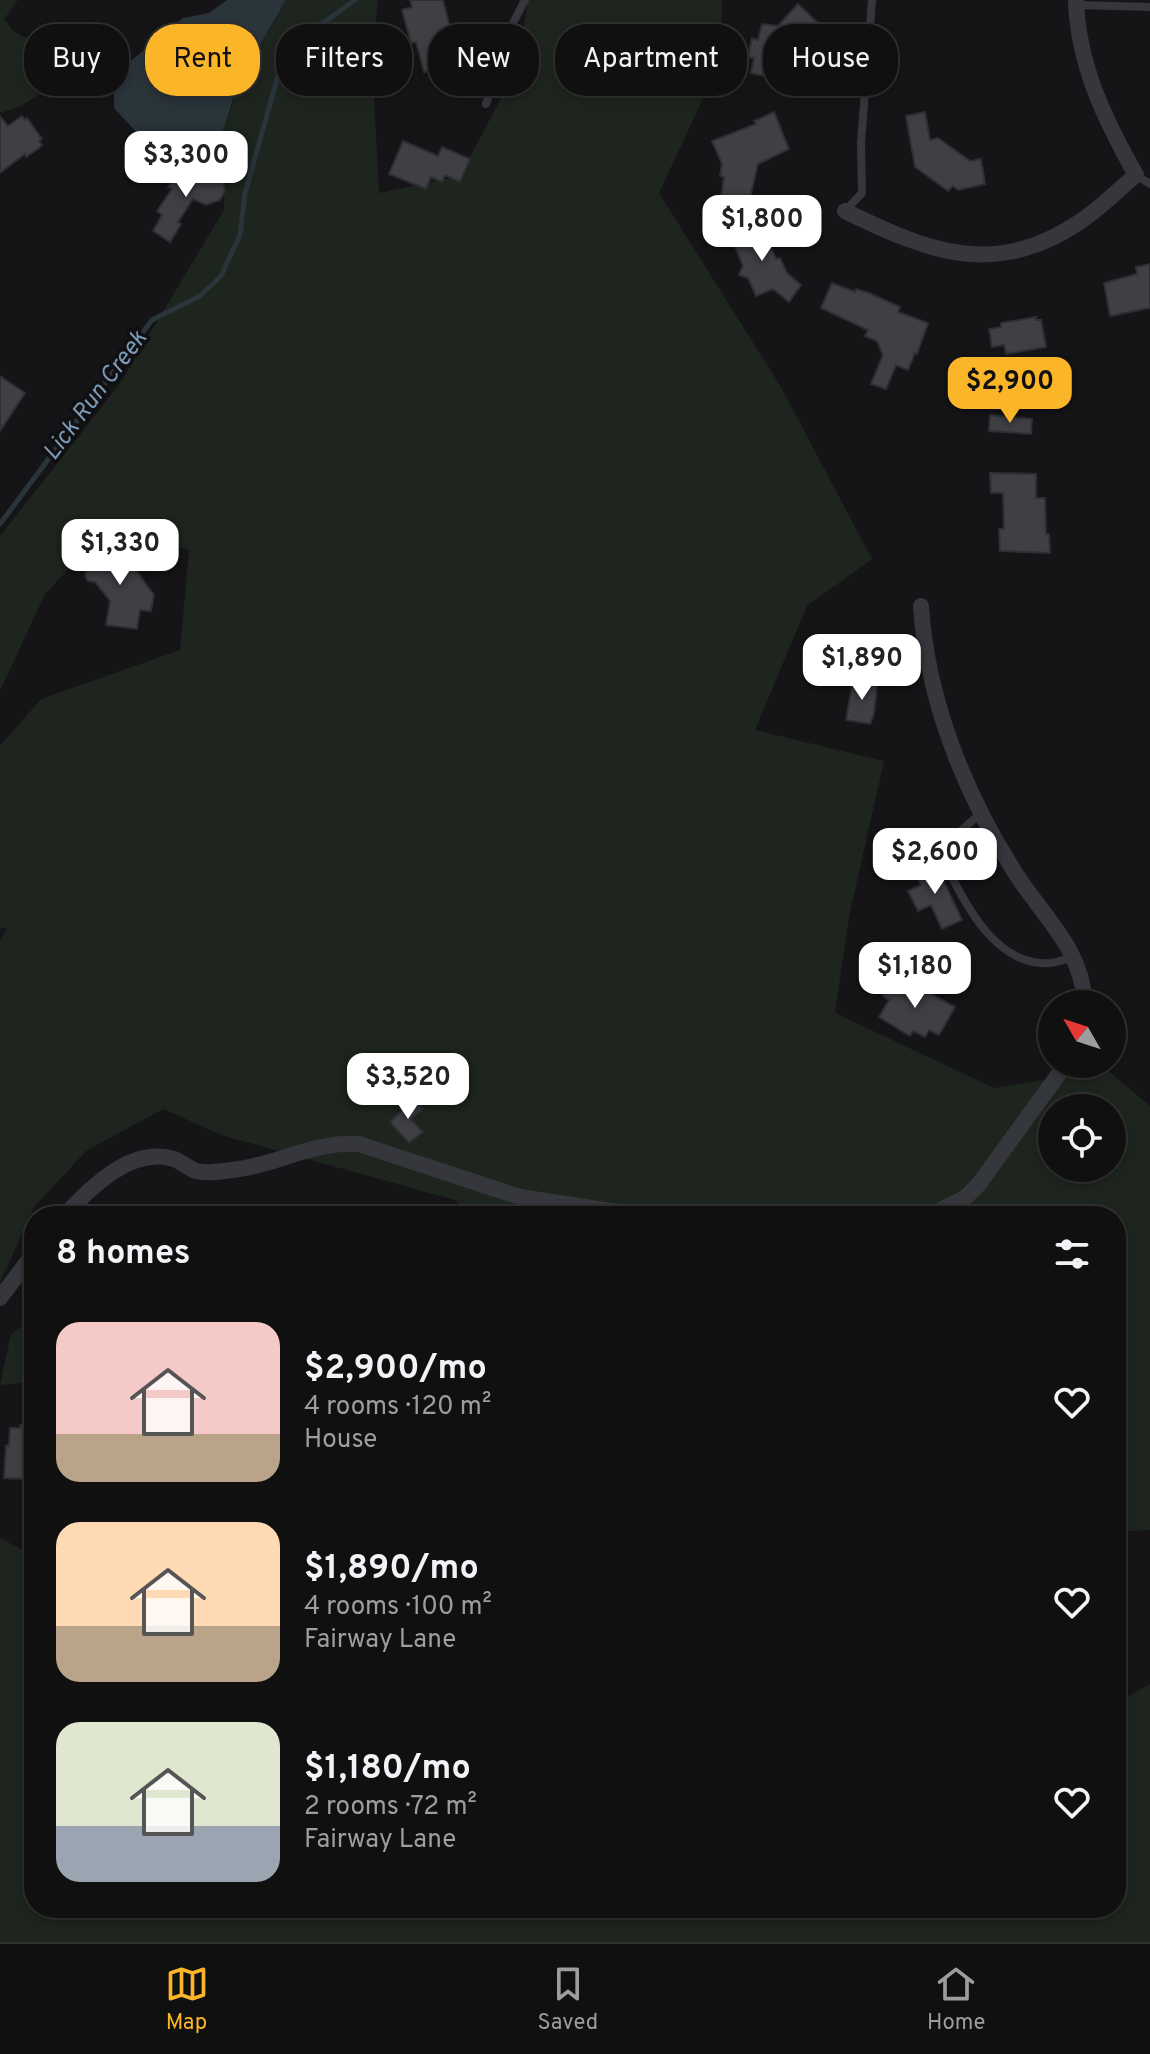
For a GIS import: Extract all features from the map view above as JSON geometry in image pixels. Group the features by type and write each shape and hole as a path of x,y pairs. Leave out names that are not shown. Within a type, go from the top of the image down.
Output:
{"street":[{"path":"845,211 930,249 954,253 1009,252 1061,233 1143,179 1097,101 1080,38 1076,2"},
{"path":"921,606 923,639 950,741 982,813 1015,872 1075,957 1084,990"},
{"path":"949,1206 965,1198 979,1184 1056,1078"},
{"path":"73,1206 108,1174 148,1158 175,1159 196,1171 217,1172 240,1169 318,1146 343,1143 373,1148 520,1197 578,1206"},
{"path":"0,1298 24,1266"}],"lane":[{"path":"486,104 514,21 525,0"},
{"path":"845,211 862,193 861,143 872,0"},
{"path":"1076,2 1150,7"},
{"path":"982,813 955,836 946,865 976,919 985,932 1015,956 1048,964 1075,957"}],"shaded area":[{"path":"0,0 18,0 4,19 14,32 24,37 24,96 37,96 21,106 0,113"},
{"path":"227,0 286,0 260,45 260,24 176,24 183,18 209,13"},
{"path":"286,0 378,0 376,24 276,24 276,96 374,96 379,193 460,176 502,96 539,96 539,24 524,24 528,0 722,0 722,24 555,24 555,96 704,96 659,193 781,387 872,559 807,606 755,730 884,761 849,917 835,1013 994,1088 1057,1078 1117,1078 1150,1106 1150,1530 1126,1531 1126,1206 461,1206 455,1200 224,1136 163,1109 86,1151 35,1206 24,1206 24,1229 0,1283 0,940 7,929 0,927 0,746 41,699 180,650 189,550 107,528 45,594 0,691 0,536 119,385 224,210 223,131 235,96 260,96 260,46"},
{"path":"145,49 145,96 234,96 223,131 188,161 142,138 114,108 114,96 129,96 129,62"},
{"path":"24,1324 24,1383 0,1385 11,1334"},
{"path":"0,1538 24,1551 24,1918 1126,1918 1126,1697 1150,1684 1150,1942 0,1942"}],"building":[{"path":"410,0 443,0 449,24 428,24 428,71 424,72 416,42 412,43 412,24 406,24 402,10 412,7"},
{"path":"798,4 819,24 780,24"},
{"path":"762,24 763,75 751,73 754,58 748,57 752,38 758,40"},
{"path":"774,112 789,149 758,164 749,202 721,198 722,164 712,141 756,124 754,121"},
{"path":"925,112 930,140 938,138 970,161 981,159 985,184 958,190 953,186 948,191 915,167 906,116"},
{"path":"0,116 8,126 22,116 25,120 27,118 42,139 39,141 42,145 0,173"},
{"path":"403,141 438,156 442,147 470,159 460,182 445,175 442,182 431,177 426,189 389,174"},
{"path":"186,166 204,177 214,175 223,181 225,191 220,200 206,205 193,199 170,242 153,231 162,215 157,211 172,189 168,187"},
{"path":"754,222 757,227 767,231 776,259 780,258 787,273 801,285 789,302 773,289 756,296 748,278 739,275 743,266 729,233"},
{"path":"1150,264 1150,308 1110,316 1104,283 1137,274 1136,267"},
{"path":"832,283 855,292 856,289 869,293 900,307 898,312 928,323 908,370 896,365 886,389 871,384 883,355 877,341 865,336 868,330 821,308"},
{"path":"1036,317 1036,320 1041,320 1046,347 1006,354 1004,345 992,347 989,329 1001,327 1001,323"},
{"path":"0,376 25,393 0,431"},
{"path":"990,415 1032,419 1031,434 989,431"},
{"path":"990,473 1036,474 1036,498 1045,498 1050,553 1000,551 999,529 1004,529 1003,493 991,493"},
{"path":"122,544 132,559 129,561 154,595 151,611 140,610 137,629 106,625 110,601 95,582 88,581 85,576 88,559 101,549 106,555"},
{"path":"853,680 877,684 870,724 846,720"},
{"path":"935,863 962,920 942,929 931,905 918,911 908,891 921,885 915,872"},
{"path":"902,981 955,1007 939,1035 929,1030 925,1037 913,1031 910,1036 879,1017 889,1000 883,996 891,983 898,987"},
{"path":"414,1098 423,1109 411,1119 423,1132 409,1143 390,1122"},
{"path":"20,1425 24,1425 24,1479 4,1478 10,1428 20,1428"}],"waterway":[{"name":"Lick Run Creek","path":"0,524 152,320 200,296 221,276 240,235 245,193 278,76 302,38 355,0"}]}
